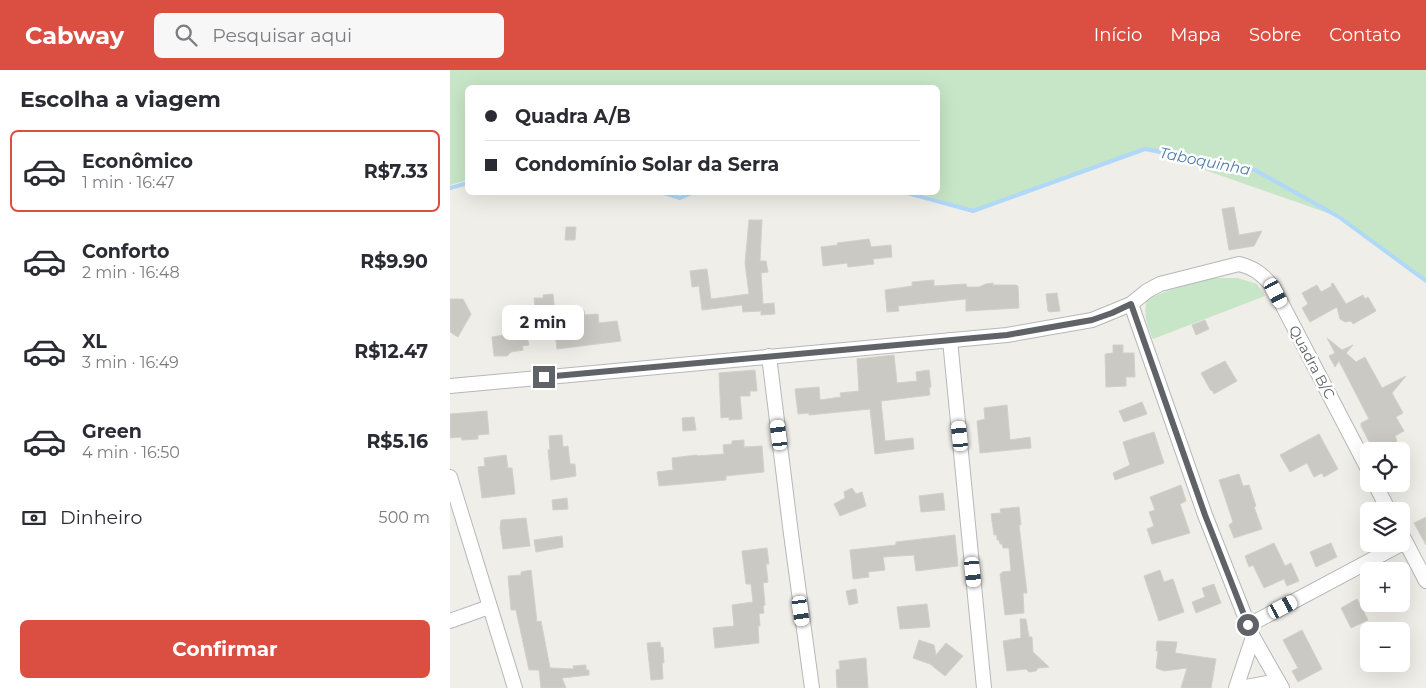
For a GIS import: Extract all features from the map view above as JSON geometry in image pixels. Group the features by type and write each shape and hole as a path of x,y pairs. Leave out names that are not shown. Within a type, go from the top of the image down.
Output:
{"street":[{"name":"Quadra B/C","path":"450,386 1007,335 1092,320 1131,304 1146,291 1160,284 1239,264 1250,266 1260,273 1273,287 1360,455"},
{"path":"1131,304 1205,515 1251,631 1280,685 1240,688"},
{"path":"950,340 984,688"},
{"path":"769,356 812,688"},
{"path":"450,477 515,688"},
{"path":"1410,551 1426,581"},
{"path":"1236,688 1251,631 1380,552"},
{"path":"450,621 489,607"}],"green space":[{"path":"450,70 1426,70 1426,281 1339,217 1145,149 973,211 925,195 940,195 940,85 465,85 465,181 450,185"},
{"path":"1214,278 1238,278 1257,284 1265,296 1153,339 1146,320 1147,300 1179,287"}],"building":[{"path":"1234,207 1239,235 1262,231 1254,246 1229,250 1222,209"},
{"path":"749,220 762,220 760,261 766,261 768,272 761,273 763,304 774,303 775,314 761,315 761,311 743,312 742,305 702,310 699,286 692,287 690,271 707,269 711,299 749,294 745,263"},
{"path":"566,227 576,227 575,240 565,240"},
{"path":"869,239 871,247 891,245 892,257 873,259 874,264 848,267 847,263 823,266 821,247"},
{"path":"934,280 934,286 966,284 967,287 979,287 993,283 993,285 1016,285 1018,286 1019,308 966,311 966,299 898,306 899,311 887,312 885,290 912,286 912,282"},
{"path":"1333,283 1346,304 1363,295 1365,299 1368,297 1376,311 1353,324 1351,321 1345,322 1340,319 1337,307 1310,322 1302,308 1308,304 1302,293 1317,285 1321,292 1332,286 1331,284"},
{"path":"1057,293 1060,311 1050,312 1048,311 1046,294"},
{"path":"553,294 555,313 584,310 585,315 598,314 599,323 617,321 621,341 557,349 553,316 536,318 534,298 543,298 543,295"},
{"path":"450,299 463,299 471,314 458,337 450,332"},
{"path":"1205,320 1209,329 1196,335 1192,325"},
{"path":"517,330 527,337 529,345 522,346 523,350 511,352 507,356 494,356 492,337 510,334 510,331"},
{"path":"1327,338 1342,350 1353,345 1346,353 1356,362 1365,357 1382,388 1406,376 1392,393 1403,413 1396,417 1404,431 1395,436 1397,442 1369,442 1361,426 1361,423 1369,419 1339,361 1335,367 1329,356 1335,353"},
{"path":"1113,345 1123,345 1123,353 1134,353 1135,377 1126,377 1126,386 1106,387 1105,354 1113,353"},
{"path":"894,355 897,383 917,381 916,372 929,370 930,395 881,401 885,441 913,438 914,449 875,454 870,409 809,415 809,413 798,414 795,389 819,387 820,400 841,397 840,393 859,391 857,359"},
{"path":"1225,361 1237,381 1214,394 1201,373"},
{"path":"755,370 757,391 750,391 750,396 740,396 742,419 729,420 729,417 721,418 719,373"},
{"path":"1142,402 1147,414 1124,422 1119,411"},
{"path":"1007,405 1010,440 1030,437 1031,448 980,453 977,421 985,419 984,408"},
{"path":"487,411 489,434 478,435 478,439 462,440 461,437 450,438 450,414"},
{"path":"694,417 696,430 683,431 682,418"},
{"path":"1154,432 1164,463 1115,480 1113,473 1130,465 1123,442"},
{"path":"1319,434 1338,469 1324,477 1322,473 1314,477 1307,463 1290,472 1280,455"},
{"path":"562,435 563,447 568,446 570,464 575,464 576,476 551,480 548,450 550,449 549,436"},
{"path":"744,440 744,447 762,446 764,472 726,476 726,480 659,486 657,472 673,470 672,458 724,454 723,445 732,444 732,441"},
{"path":"506,455 508,468 512,468 515,494 482,498 478,467 485,466 484,458"},
{"path":"1239,474 1243,486 1249,485 1262,529 1234,538 1229,525 1233,522 1219,480"},
{"path":"1181,485 1186,501 1180,504 1190,533 1152,544 1147,529 1154,526 1149,512 1155,510 1150,497"},
{"path":"852,488 856,494 862,492 866,506 840,516 834,504 845,498 844,492"},
{"path":"943,493 945,510 921,512 919,496"},
{"path":"567,498 568,509 553,510 552,500"},
{"path":"1019,507 1021,525 1019,525 1027,593 1023,593 1024,613 1005,615 1000,574 1011,571 1009,548 1003,548 999,540 997,540 997,535 994,535 991,514 1001,513 1000,509"},
{"path":"1426,517 1426,545 1414,523"},
{"path":"526,518 530,546 503,549 500,528 501,520"},
{"path":"955,535 958,566 916,571 914,555 883,557 885,570 868,572 869,577 853,579 850,550 896,545 896,542"},
{"path":"562,536 563,547 536,552 534,540"},
{"path":"1274,543 1285,566 1291,563 1299,581 1287,586 1284,579 1264,588 1253,565 1249,567 1245,556"},
{"path":"1331,543 1337,557 1316,567 1310,552"},
{"path":"767,548 769,564 766,564 768,582 763,583 765,605 763,606 764,613 759,614 759,643 715,648 713,628 734,626 732,605 753,602 751,584 746,584 742,551"},
{"path":"531,570 537,622 541,621 550,668 574,669 573,666 586,665 586,670 589,670 589,675 562,678 566,688 541,688 539,670 529,670 516,610 511,610 508,576 521,575 521,572"},
{"path":"1160,570 1164,582 1173,579 1184,612 1159,621 1144,576"},
{"path":"1214,584 1221,603 1196,613 1192,602 1205,597 1202,588"},
{"path":"856,589 858,603 849,605 846,591"},
{"path":"1357,599 1360,605 1360,612 1364,612 1368,620 1360,622 1351,628 1341,608"},
{"path":"927,604 930,627 900,629 897,607"},
{"path":"1020,619 1026,619 1029,637 1032,637 1033,652 1049,667 1038,668 1036,671 1029,672 1026,669 1007,671 1003,641 1021,638"},
{"path":"1302,630 1322,669 1298,682 1292,671 1298,668 1283,640"},
{"path":"919,640 934,645 936,655 946,643 963,656 945,676 930,664 913,658"},
{"path":"1157,641 1177,642 1175,653 1216,659 1211,688 1181,688 1187,668 1164,671 1156,668"},
{"path":"660,642 661,648 663,647 663,679 651,680 647,643"},
{"path":"866,658 868,688 837,688 836,670 840,669 839,661"}],"waterway":[{"name":"Taboquinha","path":"915,195 973,211 1145,149 1255,170 1339,217 1426,281"},
{"name":"Taboquinha","path":"450,188 465,184"},
{"name":"Taboquinha","path":"670,195 680,198 687,195"}],"route":[{"path":"544,377 1007,335 1092,320 1131,304 1205,515 1248,625"}]}
